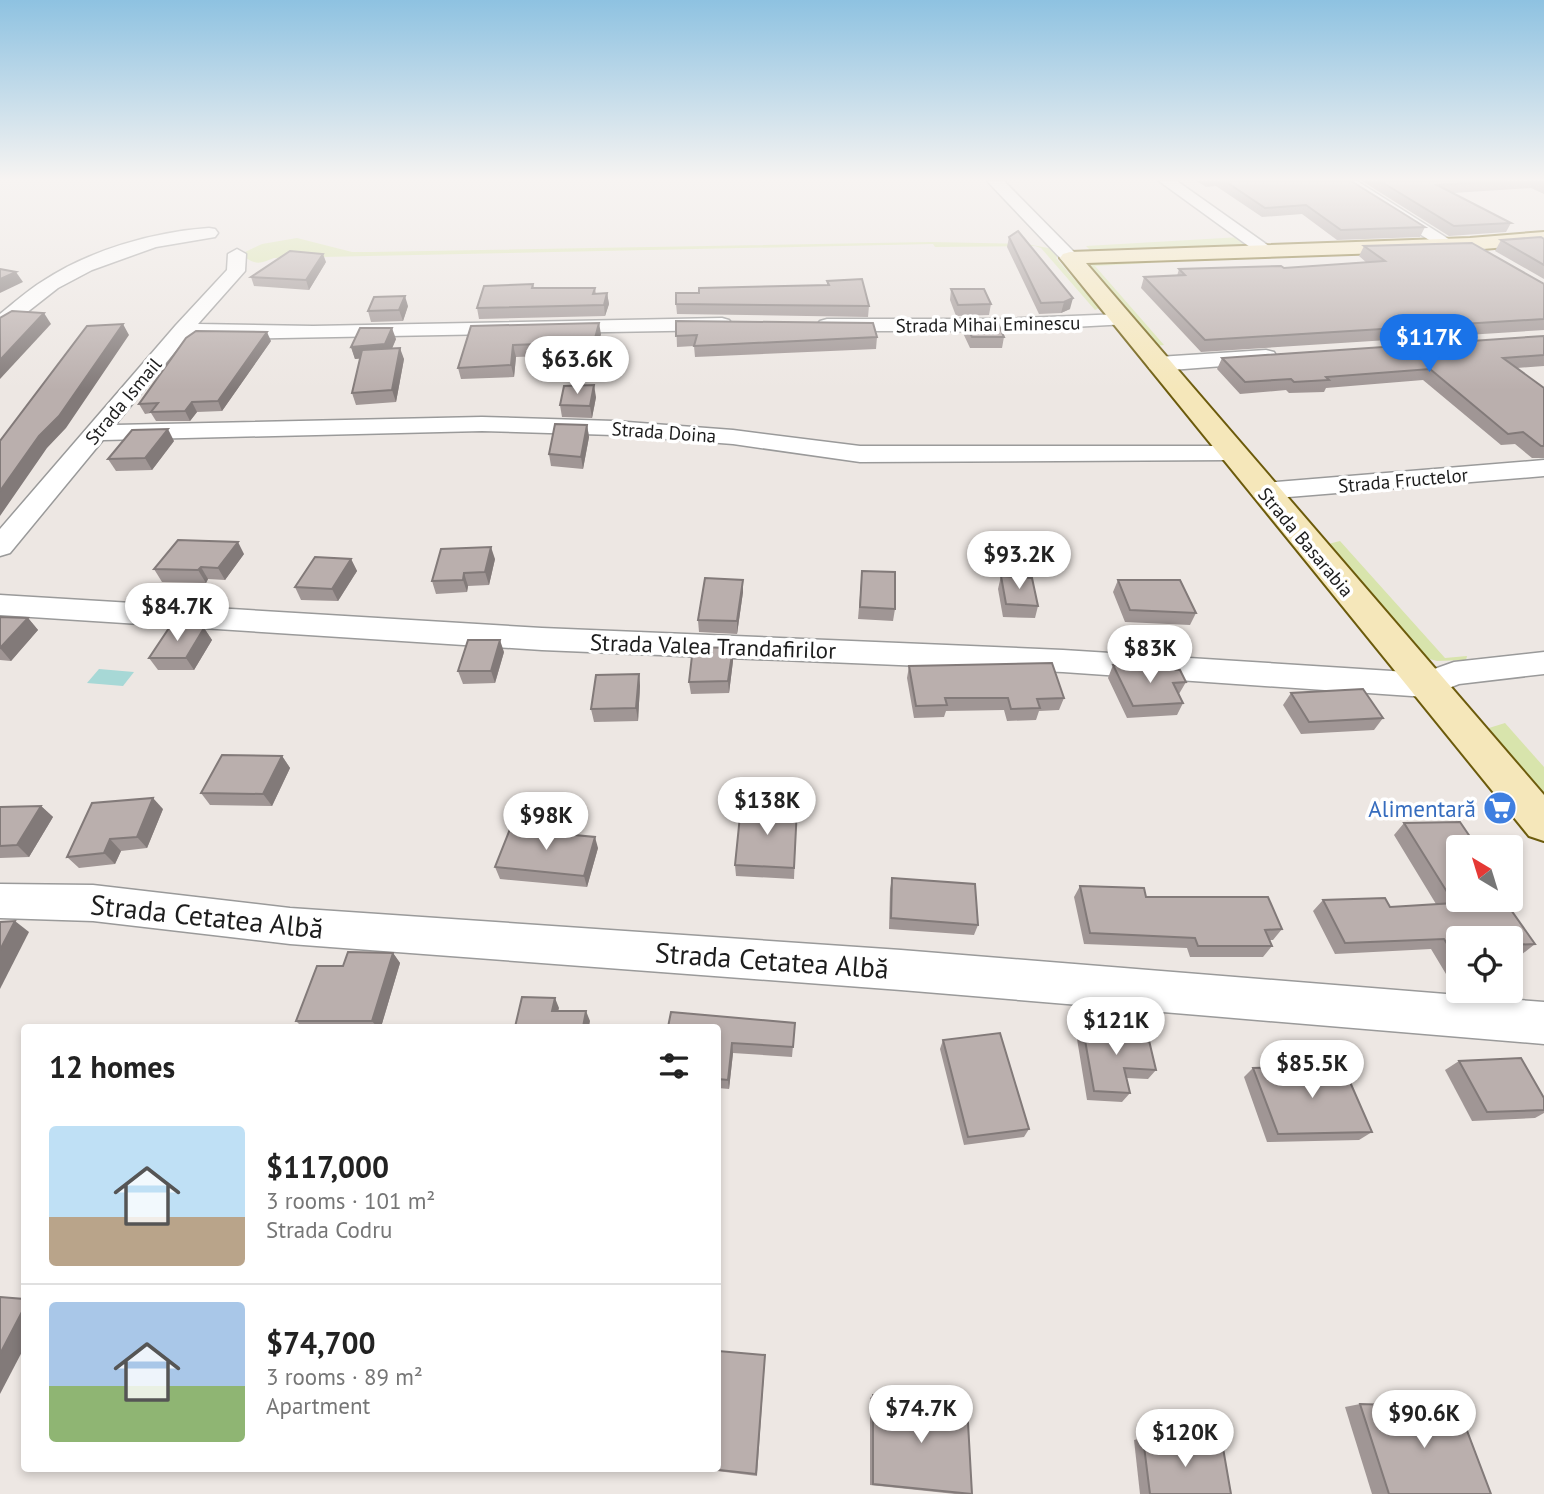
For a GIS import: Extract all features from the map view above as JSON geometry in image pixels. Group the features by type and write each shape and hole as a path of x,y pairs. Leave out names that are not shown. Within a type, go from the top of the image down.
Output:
{"street":[{"path":"0,324 52,284 74,272 132,251"},
{"path":"1062,251 1069,258 1275,251"},
{"path":"1481,251 1502,264"},
{"name":"Strada Ismail","path":"0,547 183,329 236,271 237,254"},
{"name":"Strada Basarabia","path":"1069,258 1544,824"},
{"name":"Strada Mihai Eminescu","path":"810,324 986,325 1121,320"},
{"path":"183,329 221,332 313,332 744,324"},
{"path":"1158,364 1282,356"},
{"name":"Strada Doina","path":"96,433 482,424 614,428 733,437 860,454 1231,453"},
{"name":"Strada Fructelor","path":"1262,491 1544,468"},
{"name":"Strada Valea Trandafirilor","path":"0,605 528,638 1063,661 1426,685"},
{"path":"1426,685 1454,673 1544,663"},
{"name":"Strada Cetatea Albă","path":"0,901 106,904 290,926 887,968 1544,1023"}],"green space":[{"path":"617,251 274,258 259,263 244,256 245,252"},
{"path":"1043,251 1055,251 1059,256 1056,258 1099,308 1095,310"},
{"path":"1147,259 1151,263 1095,266 1164,345 1154,346 1088,266 1094,262"},
{"path":"1340,541 1445,658 1467,656 1466,660 1437,661 1419,656 1324,545"},
{"path":"1505,723 1544,767 1544,797 1488,734 1489,728"}],"water":[{"path":"99,669 134,672 123,686 87,683"}],"building":[{"path":"290,251 323,254 306,280 251,277"},
{"path":"1016,251 1034,251 1073,298 1064,302 1041,303"},
{"path":"1371,251 1486,251 1544,284 1544,319 1205,340 1144,277 1185,275 1179,269 1284,268 1385,261"},
{"path":"1519,251 1544,251 1544,265"},
{"path":"0,269 16,272 0,279"},
{"path":"862,279 869,306 676,304 676,293 699,293 699,288 829,285 827,281"},
{"path":"533,284 532,288 595,288 593,294 607,293 604,305 477,308 484,286"},
{"path":"951,289 984,289 991,304 958,305"},
{"path":"405,296 399,310 368,311 374,297"},
{"path":"12,311 44,313 0,360 0,318"},
{"path":"676,321 873,323 877,337 694,346 697,335 676,336"},
{"path":"997,321 1004,337 972,337 964,322"},
{"path":"599,323 594,342 513,345 511,365 458,368 471,326"},
{"path":"123,324 59,416 39,436 0,491 0,441 87,326"},
{"path":"360,328 392,328 385,344 351,347"},
{"path":"196,331 267,332 218,401 192,402 185,411 151,412 158,403 139,404 186,338"},
{"path":"1544,336 1544,355 1503,358 1544,388 1544,446 1523,432 1508,434 1430,369 1326,377 1329,380 1245,382 1222,358"},
{"path":"400,348 392,390 352,393 362,350"},
{"path":"594,385 590,406 560,405 564,386"},
{"path":"555,424 587,425 581,457 549,454"},
{"path":"168,429 145,458 108,459 132,430"},
{"path":"178,540 238,542 218,568 154,569"},
{"path":"491,547 485,572 464,573 463,580 432,581 441,549"},
{"path":"315,557 351,559 332,589 295,587"},
{"path":"862,571 895,572 895,609 860,607"},
{"path":"1001,576 1032,578 1038,606 1006,604"},
{"path":"705,578 743,580 737,621 698,620"},
{"path":"1118,580 1180,580 1196,613 1130,610"},
{"path":"0,617 28,618 0,648"},
{"path":"169,628 204,628 186,658 149,658"},
{"path":"468,640 500,640 491,671 458,671"},
{"path":"693,647 733,648 728,681 689,682"},
{"path":"1052,663 1064,698 1037,699 1040,708 1011,709 1008,698 945,698 947,705 916,706 909,666"},
{"path":"1113,665 1180,670 1186,682 1173,683 1183,703 1133,706"},
{"path":"639,674 636,708 591,709 596,675"},
{"path":"1363,689 1383,718 1309,722 1291,693"},
{"path":"222,755 282,756 263,794 201,793"},
{"path":"153,798 137,837 110,839 104,853 67,857 92,803"},
{"path":"41,806 17,845 0,846 0,807"},
{"path":"741,806 797,808 794,868 735,865"},
{"path":"1460,822 1469,835 1446,835 1446,890 1404,823"},
{"path":"510,829 595,837 584,876 495,867"},
{"path":"892,878 975,884 978,925 891,918"},
{"path":"1080,886 1144,888 1146,897 1268,897 1282,929 1265,930 1272,946 1198,946 1195,938 1090,933"},
{"path":"1385,898 1390,907 1446,904 1446,912 1512,912 1522,926 1446,926 1446,942 1444,939 1345,943 1323,900"},
{"path":"15,921 0,950 0,922"},
{"path":"1523,927 1535,944 1523,944"},
{"path":"348,952 393,953 372,1021 296,1021 317,966 343,966"},
{"path":"522,997 555,998 552,1011 586,1011 584,1024 516,1024"},
{"path":"671,1012 795,1023 793,1047 732,1043 728,1080 721,1079 721,1024 669,1024"},
{"path":"1083,1029 1147,1032 1156,1070 1124,1068 1130,1093 1094,1091"},
{"path":"1000,1033 1029,1129 968,1137 943,1040"},
{"path":"1521,1058 1544,1098 1544,1110 1487,1112 1459,1061"},
{"path":"1343,1066 1372,1132 1278,1134 1253,1068"},
{"path":"0,1297 21,1299 21,1314 0,1354"},
{"path":"721,1351 765,1355 756,1474 721,1470"},
{"path":"873,1395 967,1405 972,1494 873,1484"},
{"path":"1360,1404 1458,1407 1491,1494 1389,1494"},
{"path":"1143,1438 1223,1448 1231,1494 1150,1494"}],"place":[{"name":"Alimentară","path":"1500,808"}]}
